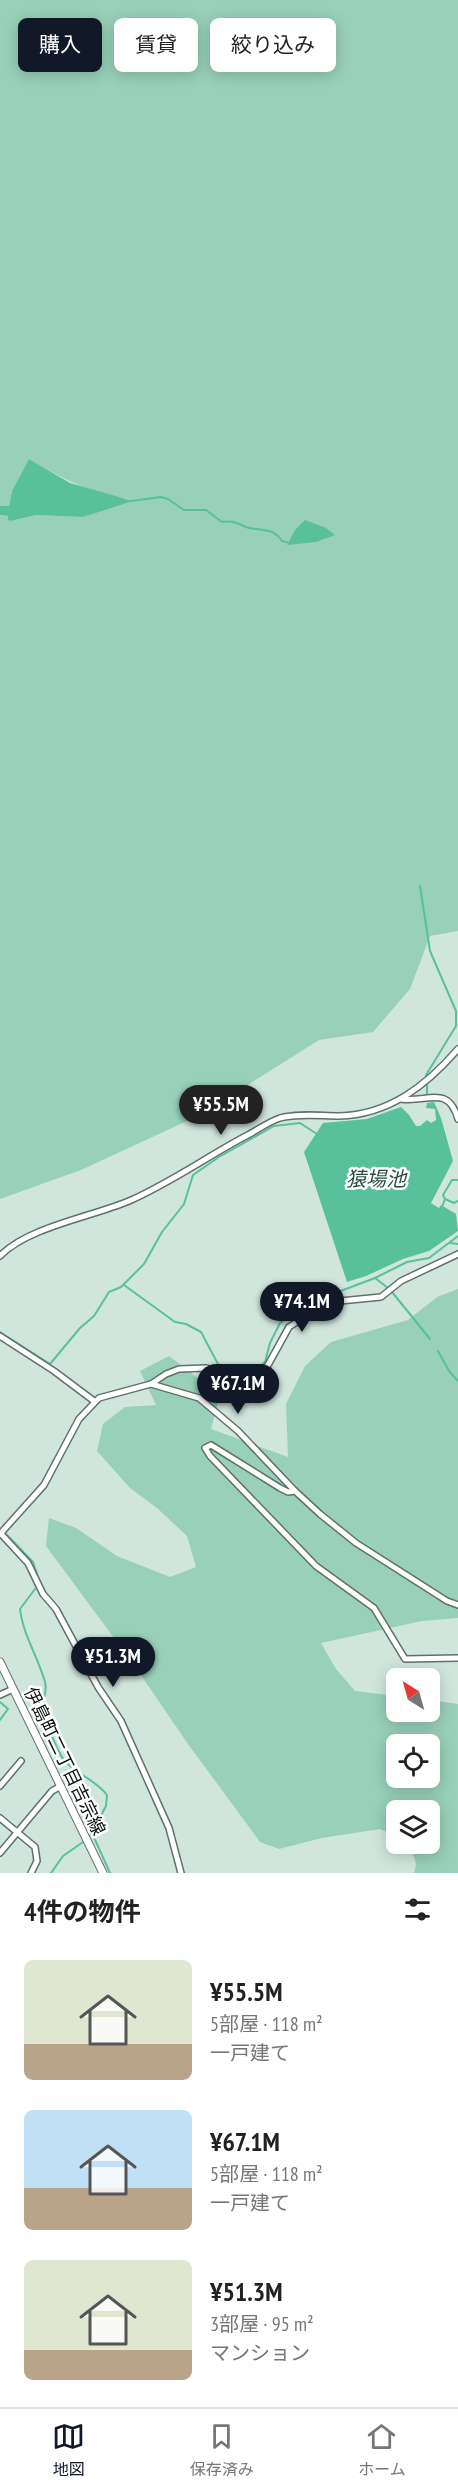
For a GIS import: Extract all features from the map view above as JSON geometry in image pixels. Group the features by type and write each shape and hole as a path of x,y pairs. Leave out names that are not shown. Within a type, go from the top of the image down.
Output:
{"street":[{"path":"0,1256 12,1245 27,1238 117,1206 169,1183 211,1155 273,1121 288,1116 352,1115 379,1109 401,1099 438,1071 458,1049"},
{"path":"401,1099 442,1097 452,1103 458,1119"},
{"path":"181,1873 169,1828 121,1720 98,1686 56,1609 43,1594 28,1563 0,1534 44,1485 80,1419 94,1401 151,1384 179,1369 206,1368 241,1378 260,1373 268,1365 289,1327 303,1318 340,1301 381,1297 401,1281 458,1254"},
{"path":"0,1336 54,1371 94,1401"},
{"path":"151,1384 199,1398 238,1431 295,1491 356,1543 447,1601 458,1605"},
{"path":"295,1491 288,1492 280,1488 211,1445 205,1448 210,1456 316,1566 374,1608 405,1659 458,1658"},
{"name":"伊島町二丁目吉宗線","path":"0,1662 103,1873"},
{"path":"0,1695 14,1689"},
{"path":"0,1786 21,1761"},
{"path":"0,1852 52,1791 61,1786"},
{"path":"0,1818 35,1847 37,1861 31,1873"}],"shaded area":[{"path":"0,0 458,0 458,931 430,936 410,989 373,1032 319,1040 200,1115 81,1170 0,1199 0,515 8,516 11,521 36,515 83,517 130,499 116,497 77,484 29,459 12,491 9,506 0,506"},
{"path":"458,1289 458,1618 422,1621 321,1643 336,1669 355,1691 386,1695 386,1722 440,1722 440,1702 458,1704 458,1873 414,1873 416,1864 413,1854 440,1854 440,1800 386,1800 386,1832 380,1829 322,1838 279,1849 260,1842 46,1546 49,1518 76,1528 117,1556 170,1577 196,1567 187,1536 157,1508 130,1488 97,1451 103,1424 125,1407 156,1405 140,1371 169,1356 220,1395 211,1429 288,1457 286,1404 305,1366 331,1342 408,1320 437,1297"}],"water":[{"path":"29,459 70,483 133,501 83,517 36,515 8,520 8,516 0,515 0,506 9,506 12,491"},
{"path":"305,520 326,528 335,535 316,542 287,545 295,530"},
{"name":"猿場池","path":"434,1102 453,1161 431,1203 439,1208 441,1205 456,1214 458,1231 429,1251 347,1282 304,1152 323,1123 367,1119 401,1107 416,1126 420,1126 427,1120 431,1123 436,1120 435,1109 426,1108 427,1103"}],"waterway":[{"path":"131,501 161,497 184,510 206,510 222,522 232,522 270,531 282,541 289,543"},
{"path":"420,886 430,951 456,1011 456,1026 426,1075"},
{"path":"427,1083 427,1094"},
{"path":"0,1332 50,1364 80,1328 94,1316 109,1292 121,1287 144,1264 162,1232 184,1204 193,1175 219,1157 274,1126 300,1123 317,1134"},
{"path":"442,1207 445,1199 443,1195 452,1180 458,1180"},
{"path":"445,1199 454,1203 458,1201"},
{"path":"124,1285 175,1322 186,1324 201,1332 218,1364 231,1370 250,1369 259,1367 265,1362 270,1343 280,1323 306,1304 375,1278 407,1262 429,1258 458,1236"},
{"path":"450,1243 458,1244"},
{"path":"375,1278 388,1288"},
{"path":"392,1292 430,1339"},
{"path":"438,1351 449,1371 458,1381"},
{"path":"7,1535 33,1562 40,1583"},
{"path":"35,1589 20,1609 24,1628 45,1682 42,1709 45,1719 64,1760 107,1795 106,1806 91,1834"},
{"path":"0,1702 8,1709 0,1720"},
{"path":"92,1833 110,1873"},
{"path":"51,1873 63,1856 83,1842"}]}
